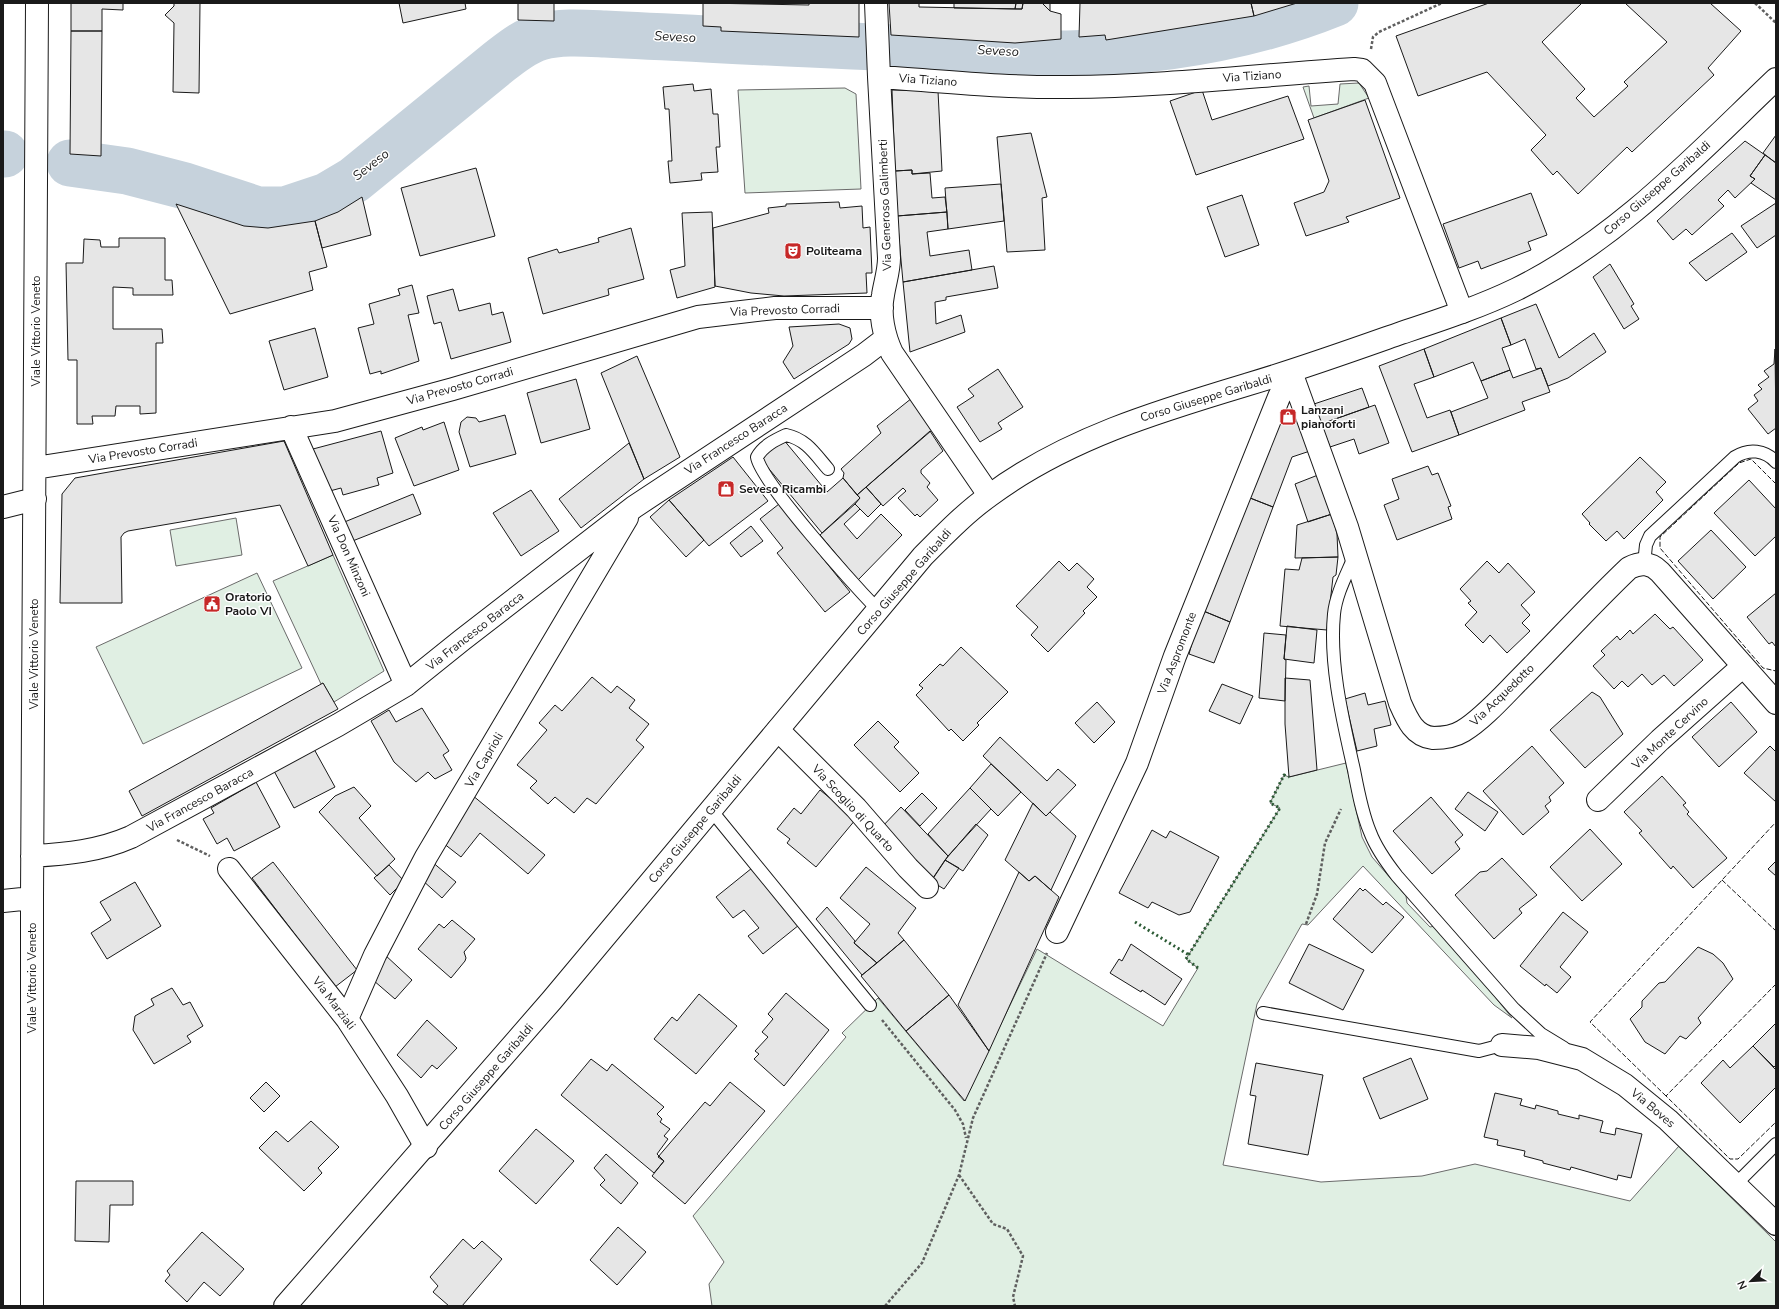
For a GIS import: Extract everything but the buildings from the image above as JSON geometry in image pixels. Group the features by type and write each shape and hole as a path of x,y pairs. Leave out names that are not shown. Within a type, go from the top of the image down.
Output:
{"street":[{"name":"Viale Vittorio Veneto","path":"32,1306 32,856 36,468 36,142 38,3"},
{"name":"Via Generoso Galimberti","path":"877,12 878,69 889,258 888,273 882,295 885,339 892,353 989,495"},
{"name":"Via Tiziano","path":"878,69 1005,86 1070,87 1149,84 1354,69 1362,70 1374,83 1462,312"},
{"name":"Corso Giuseppe Garibaldi","path":"285,1306 426,1147 552,1000 923,556 949,529 989,495 1062,452 1152,413 1291,372 1462,312 1515,290 1555,269 1598,240 1634,212 1776,79"},
{"name":"Via Prevosto Corradi","path":"36,468 335,421 698,317 775,308 882,308"},
{"name":"Via Francesco Baracca","path":"32,856 88,851 112,845 147,829 338,725 406,685 468,635 634,507 864,355 885,339"},
{"name":"Via Acquedotto","path":"1291,372 1332,481 1400,703 1407,720 1416,731 1425,736 1435,738 1461,732 1471,725 1509,690 1626,570 1636,565 1644,564"},
{"name":"Via Aspromonte","path":"1057,932 1137,763 1175,656 1279,397 1291,372"},
{"name":"Via Don Minzoni","path":"291,427 406,685"},
{"path":"3,507 35,499"},
{"name":"Via Caprioli","path":"347,1019 375,955 426,857 634,507"},
{"path":"1644,564 1651,565 1660,572 1742,667 1773,694"},
{"name":"Via Monte Cervino","path":"1598,800 1660,740 1742,667"},
{"name":"Via Scoglio di Quarto","path":"778,730 856,808 898,857 927,887"},
{"name":"Via Marziali","path":"229,869 347,1019 397,1096 426,1147"},
{"path":"3,900 32,898"},
{"name":"Via Boves","path":"1502,1045 1540,1048 1582,1059 1625,1085 1668,1120 1776,1224"}],"lane":[{"path":"828,469 806,444 796,437 786,435 766,446 757,457 761,470 790,508 878,610"},
{"path":"1644,564 1646,545 1650,536 1735,457 1745,452 1758,452 1768,455 1776,462"},
{"path":"1355,554 1340,590 1334,613 1335,656 1342,717 1369,832 1380,853 1397,876 1514,1008 1541,1034 1582,1059"},
{"path":"711,810 870,1006"},
{"path":"1263,1013 1479,1051 1502,1045"},
{"path":"1736,1184 1776,1144"}],"path":[{"path":"1374,83 1371,63 1373,37 1388,27 1442,3"},
{"path":"1754,3 1776,23"},
{"path":"1306,924 1317,894 1325,843 1333,823 1357,785"},
{"path":"147,829 204,852 229,869"},
{"path":"885,1306 922,1263 959,1175 973,1118 1057,932"},
{"path":"870,1006 955,1110 963,1124 966,1143"},
{"path":"959,1175 993,1224 1007,1229 1023,1256 1014,1297 1015,1306"}],"green space":[{"path":"1359,83 1369,98 1314,118 1303,87 1309,86 1311,106 1338,104 1340,84"},
{"path":"845,88 856,94 861,189 745,193 738,90"},
{"path":"236,518 242,555 176,566 170,530"},
{"path":"333,555 384,671 334,702 323,683 321,684 273,581"},
{"path":"257,573 302,668 143,744 96,647"},
{"path":"1346,763 1362,837 1372,857 1406,896 1407,903 1430,927 1435,926 1451,942 1512,1018 1494,1005 1363,866 1308,925 1302,924 1257,1004 1223,1165 1321,1182 1422,1176 1475,1164 1630,1201 1679,1146 1776,1242 1776,1306 712,1306 709,1284 724,1262 693,1216 846,1037 842,1033 878,998 964,1101 1037,949 1163,1026 1198,968 1186,959 1280,808 1270,803 1284,775 1289,777"}],"waterway":[{"name":"Seveso","path":"70,163 127,171 185,186 258,210 285,210 327,196 354,180 509,54 529,41 548,35 564,33 589,33 1012,53 1101,53 1169,46 1237,34 1303,15 1335,3"}],"hedge":[{"path":"1198,968 1186,959 1280,808 1270,803 1284,775 1289,777"},
{"path":"1135,922 1189,955"}],"fence":[{"path":"1776,484 1751,459 1739,463 1660,537 1660,548 1763,668 1776,671"},
{"path":"1666,1096 1590,1022 1776,822"},
{"path":"1722,880 1776,931"},
{"path":"1776,984 1666,1096 1730,1159 1738,1159 1776,1122"}],"place":[{"name":"Politeama","path":"793,251"},
{"name":"Lanzani pianoforti","path":"1288,417"},
{"name":"Seveso Ricambi","path":"726,489"},
{"name":"Oratorio Paolo VI","path":"212,604"}]}
